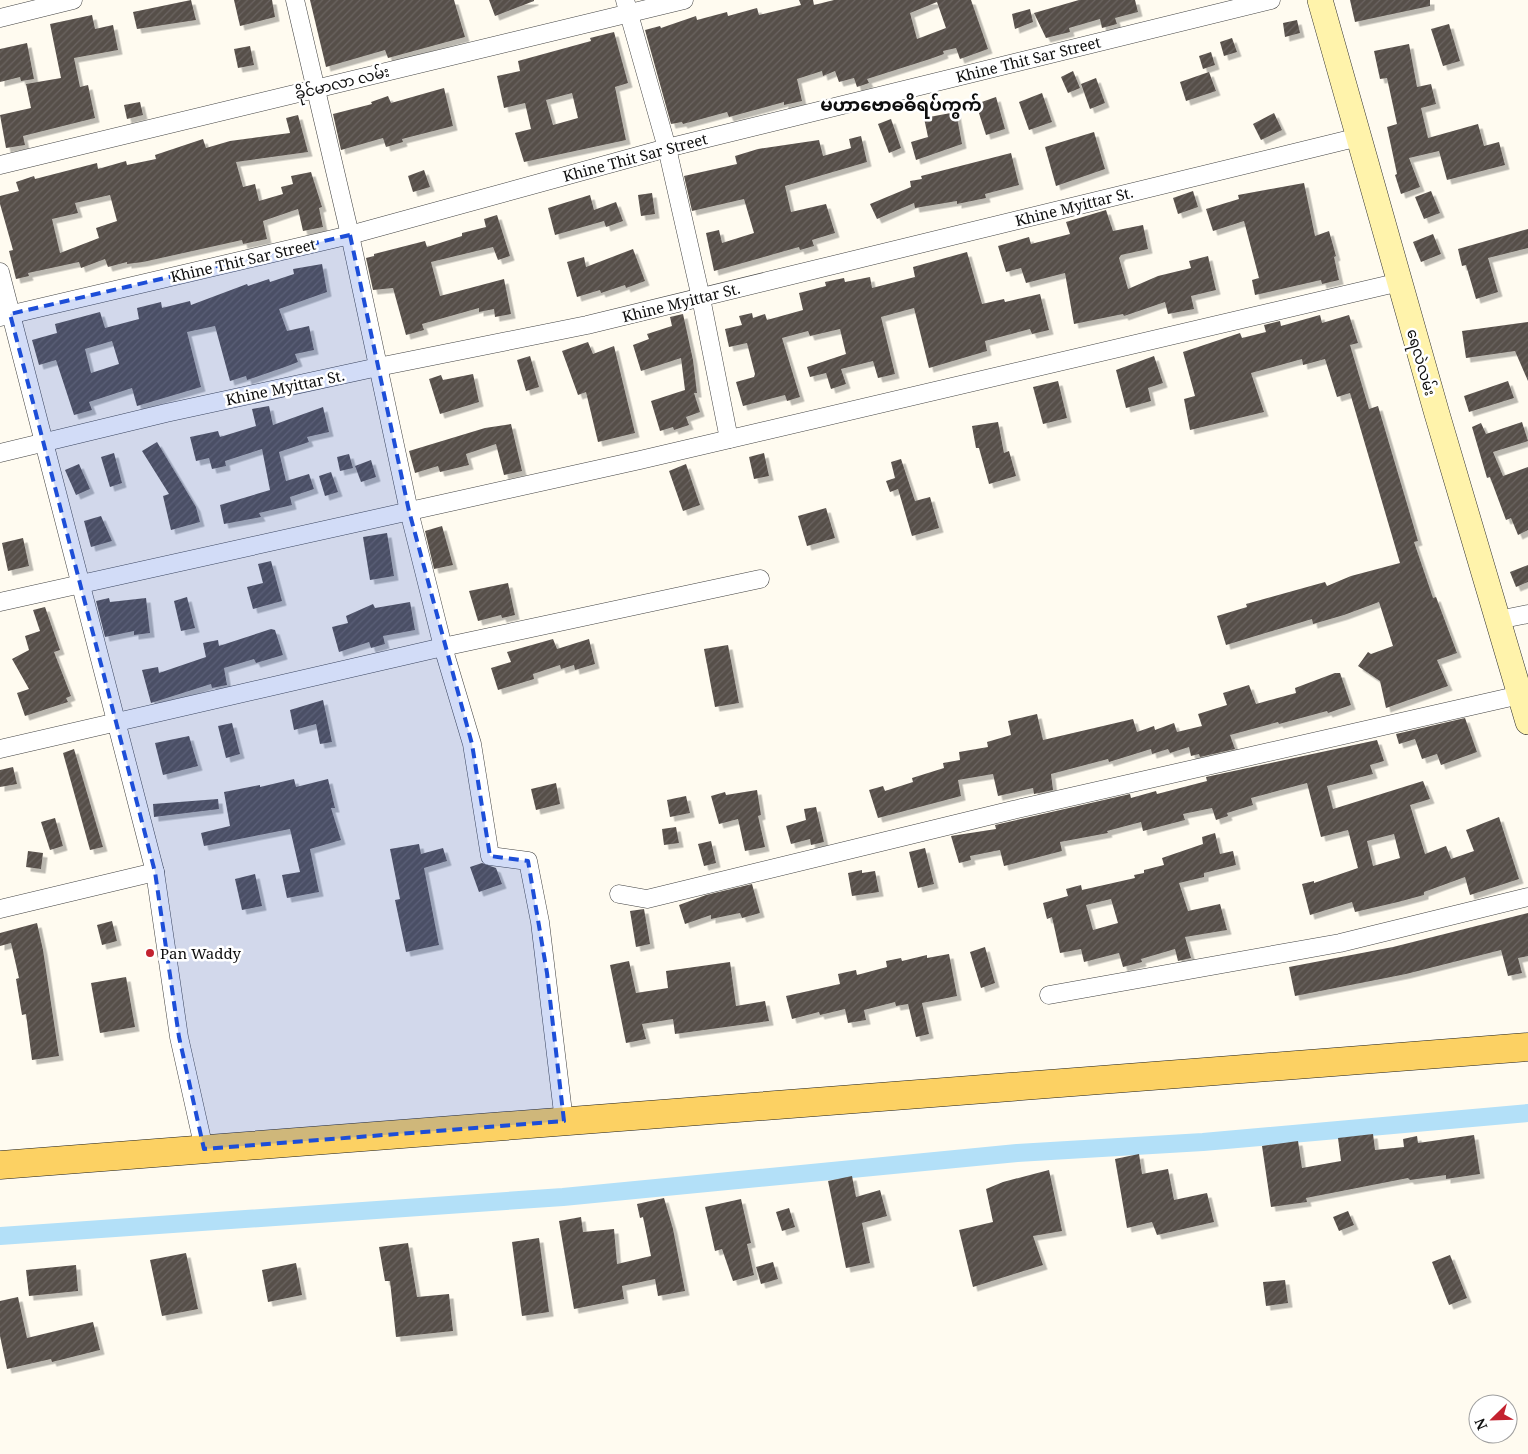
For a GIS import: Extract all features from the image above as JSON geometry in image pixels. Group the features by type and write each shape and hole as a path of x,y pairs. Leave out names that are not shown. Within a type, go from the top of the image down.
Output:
{"main road":[{"name":"ရေလဲလမ်း","path":"1320,0 1528,722"},
{"path":"0,1165 1528,1048"}],"street":[{"path":"0,18 73,0"},
{"path":"294,0 350,235 409,511 443,647 472,744 490,856 528,862 540,922 564,1121"},
{"name":"ခိုင်မာလာ လမ်း","path":"0,165 314,89 626,7 684,0"},
{"name":"Khine Thit Sar Street","path":"5,316 350,235 667,148 1271,0"},
{"path":"626,7 667,148 701,298 729,439"},
{"name":"Khine Myittar St.","path":"0,453 378,367 587,325 1359,137"},
{"path":"0,272 5,316 43,442 82,583 115,720 155,872 179,1037 204,1149"},
{"path":"0,602 729,439 1400,282"},
{"path":"0,748 115,720 443,647 760,579"},
{"path":"1498,620 1528,614"},
{"path":"619,894 647,899 1013,810 1520,696"},
{"path":"0,908 155,872"},
{"path":"1050,995 1340,943 1528,897"}],"highlighted area":[{"path":"350,235 409,511 472,744 490,856 528,861 547,973 564,1121 204,1149 179,1037 155,872 10,314"}],"building":[{"path":"191,0 196,20 137,29 133,12"},
{"path":"234,0 272,0 275,17 240,26"},
{"path":"310,0 454,0 465,37 388,58 385,50 326,67"},
{"path":"489,0 534,0 534,1 495,16"},
{"path":"799,0 813,0 814,5 834,0 971,0 988,49 960,59 956,48 943,51 944,54 867,79 869,83 857,87 854,78 839,82 835,71 823,76 822,71 797,79 802,101 784,105 784,102 729,117 727,112 683,124 682,122 671,124 645,30 660,26 661,28 696,16 697,20 727,12 728,16 757,8 759,15 801,5","holes":["937,2 946,28 917,39 910,13"]},
{"path":"1079,0 1135,0 1138,12 1115,18 1117,24 1102,28 1100,19 1069,28 1070,32 1046,38 1034,13"},
{"path":"1350,0 1430,0 1430,6 1355,22"},
{"path":"1030,9 1033,22 1015,29 1012,14"},
{"path":"92,15 95,29 113,25 118,50 74,58 80,87 88,85 95,118 23,136 25,145 6,148 0,115 31,108 26,84 61,78 50,24"},
{"path":"1297,20 1300,33 1285,37 1283,23"},
{"path":"1449,24 1460,61 1443,66 1431,29"},
{"path":"614,32 628,83 615,87 626,140 524,162 515,133 531,129 525,103 504,108 497,76 520,71 518,61 591,41 590,38","holes":["572,93 578,118 553,125 546,100"]},
{"path":"1232,38 1237,52 1224,56 1220,42"},
{"path":"27,43 34,79 21,81 20,77 0,82 0,49"},
{"path":"1409,44 1417,87 1431,84 1436,104 1421,108 1428,138 1478,124 1484,146 1499,142 1505,165 1447,180 1439,151 1409,158 1420,187 1401,194 1395,175 1397,174 1387,127 1397,124 1387,78 1380,79 1374,51"},
{"path":"250,46 254,65 238,68 234,49"},
{"path":"1211,52 1215,65 1203,69 1199,56"},
{"path":"1073,71 1080,88 1068,93 1061,77"},
{"path":"1209,72 1216,91 1186,101 1180,82"},
{"path":"1096,78 1105,103 1090,109 1081,84"},
{"path":"444,88 453,126 402,139 403,142 386,147 383,138 341,150 333,114 372,104 371,102 388,96 391,103"},
{"path":"1042,93 1052,122 1029,130 1019,102"},
{"path":"996,97 1005,129 986,135 976,104"},
{"path":"140,102 143,115 127,119 124,105"},
{"path":"956,112 962,144 916,160 911,142 928,137 924,118"},
{"path":"1274,113 1282,130 1261,140 1253,124"},
{"path":"298,115 308,152 236,162 243,187 255,184 259,201 283,194 281,187 293,184 291,176 311,172 322,207 319,208 323,227 303,231 298,209 263,221 267,239 243,244 242,240 143,262 127,264 127,262 108,267 105,259 81,268 79,262 28,273 29,276 16,279 9,251 13,250 0,204 0,196 19,191 16,182 34,176 35,179 97,163 98,169 126,161 127,165 156,159 155,155 203,139 206,148 230,141 290,133 286,118","holes":["110,195 117,221 96,228 99,238 60,253 52,219 78,213 75,203"]},
{"path":"891,119 901,148 889,153 878,124"},
{"path":"1094,132 1105,169 1056,186 1045,147"},
{"path":"861,136 867,162 785,186 791,212 826,204 835,233 812,240 814,246 800,250 799,247 714,271 706,233 719,230 722,243 754,233 744,199 692,211 684,176 737,164 735,156 758,149 819,140 823,156 851,148 849,139"},
{"path":"1011,153 1019,185 985,194 986,198 957,204 957,201 915,208 914,203 877,219 870,204 911,187 910,181 922,179 921,176"},
{"path":"424,170 430,187 413,192 408,176"},
{"path":"1304,183 1315,236 1329,231 1336,256 1334,257 1339,280 1322,284 1321,280 1255,295 1252,280 1259,278 1244,221 1213,231 1206,209 1239,199 1238,195"},
{"path":"1193,191 1198,207 1178,214 1173,198"},
{"path":"1431,191 1440,213 1424,219 1415,197"},
{"path":"652,193 655,214 641,216 638,195"},
{"path":"590,195 594,210 616,202 623,221 606,227 604,221 555,235 548,208"},
{"path":"1106,210 1113,231 1143,225 1148,249 1121,255 1119,258 1128,289 1158,276 1191,268 1189,261 1208,256 1216,290 1191,296 1194,309 1168,314 1165,302 1124,316 1123,314 1074,324 1065,273 1026,283 1021,268 1006,272 998,246 1029,237 1031,244 1070,234 1066,222"},
{"path":"497,215 510,256 498,260 493,247 431,262 440,296 504,279 511,314 495,317 494,309 479,312 479,308 422,324 424,330 406,335 393,288 373,290 366,258 374,256 374,254 425,241 427,247 462,236 462,233 486,227 484,219"},
{"path":"1528,229 1528,248 1488,258 1498,292 1476,299 1466,265 1462,266 1458,249"},
{"path":"1433,234 1441,254 1421,262 1413,242"},
{"path":"633,249 645,281 626,288 625,285 601,293 600,290 577,297 567,262 584,257 586,267"},
{"path":"967,252 982,304 1004,299 1005,302 1040,294 1049,330 1032,334 1030,329 985,341 987,351 929,368 914,308 881,317 895,374 878,378 873,361 841,369 846,384 831,389 826,373 810,377 807,367 846,354 840,329 810,336 808,331 782,338 800,397 787,401 785,395 743,406 736,382 754,377 755,374 747,343 729,347 725,329 742,325 739,316 752,313 753,318 765,314 767,320 803,310 799,293 826,286 825,282 844,278 845,282 870,277 872,288 915,277 913,267"},
{"path":"322,264 327,292 279,309 287,331 309,326 314,350 295,354 298,362 285,367 247,380 246,376 230,381 215,326 187,332 201,387 137,406 132,388 89,402 92,410 74,415 56,360 39,365 32,340 57,333 55,324 100,312 105,328 139,319 137,308 161,302 162,308 190,301 191,305 247,284 248,286 269,279 270,282 294,274 293,269","holes":["112,341 119,364 91,373 85,349"]},
{"path":"683,314 693,360 697,393 694,393 700,412 686,417 689,425 674,430 673,427 660,431 651,401 685,390 681,358 641,371 633,345 649,339 647,334 672,326 670,317"},
{"path":"1320,315 1322,323 1349,315 1358,343 1350,345 1369,409 1378,406 1418,541 1414,542 1433,598 1436,597 1457,653 1437,660 1448,686 1386,708 1380,681 1358,666 1368,652 1371,654 1393,646 1379,602 1313,624 1312,619 1226,645 1217,616 1247,607 1246,604 1325,582 1327,586 1351,576 1400,563 1350,393 1337,397 1325,359 1303,365 1302,359 1251,373 1264,412 1190,430 1184,399 1195,396 1183,352 1240,333 1242,338 1266,332 1264,325 1280,321 1281,326"},
{"path":"1528,322 1528,381 1515,351 1466,358 1462,331"},
{"path":"588,342 593,354 614,346 635,433 598,442 586,392 578,395 562,351"},
{"path":"530,356 539,387 526,391 517,360"},
{"path":"1154,356 1163,383 1148,388 1151,401 1126,408 1116,370"},
{"path":"473,374 479,402 440,414 429,379 441,375 443,380"},
{"path":"1058,381 1067,418 1043,424 1033,387"},
{"path":"1508,381 1514,398 1469,412 1464,396"},
{"path":"269,406 273,425 323,407 329,432 307,437 309,442 279,452 286,481 309,474 314,489 290,497 292,505 259,513 261,517 224,524 220,505 270,490 262,449 225,461 226,466 212,469 209,458 196,461 190,437 218,431 220,437 256,426 252,409"},
{"path":"998,422 1004,453 1009,451 1016,476 989,484 979,448 976,448 972,426"},
{"path":"1522,422 1528,441 1493,452 1503,476 1528,467 1528,530 1518,535 1511,518 1506,520 1490,477 1487,478 1472,427 1481,423 1486,434"},
{"path":"511,424 522,471 504,475 496,444 466,454 469,465 440,472 438,466 415,473 409,451 485,428"},
{"path":"157,442 196,507 200,522 171,530 163,496 169,494 142,451"},
{"path":"114,453 122,483 110,487 101,457"},
{"path":"764,453 769,476 754,479 749,457"},
{"path":"349,454 353,468 340,471 337,457"},
{"path":"901,459 915,501 930,497 939,528 912,536 898,489 890,492 886,481 895,478 891,462"},
{"path":"371,460 376,477 361,482 355,466"},
{"path":"79,464 90,489 76,495 65,470"},
{"path":"686,464 700,505 683,511 669,471"},
{"path":"331,472 338,492 325,496 319,476"},
{"path":"826,508 835,538 807,546 798,516"},
{"path":"101,516 112,541 91,547 84,521"},
{"path":"442,526 453,565 434,569 425,531"},
{"path":"387,533 394,576 370,580 363,537"},
{"path":"23,538 29,566 8,571 2,543"},
{"path":"271,561 282,601 253,609 247,587 263,583 258,564"},
{"path":"1528,565 1528,582 1516,587 1510,572"},
{"path":"508,583 515,615 502,618 501,615 478,621 469,591"},
{"path":"187,597 195,628 181,631 174,601"},
{"path":"109,598 110,602 146,598 150,633 134,635 134,631 105,637 96,601"},
{"path":"410,602 415,630 383,636 385,644 371,648 369,642 339,652 332,627 348,623 346,616 373,604 375,608"},
{"path":"45,607 60,650 54,652 71,696 66,698 68,702 25,716 17,693 29,689 12,659 29,650 25,636 40,631 33,610"},
{"path":"271,629 275,630 283,655 256,663 254,659 224,668 227,685 212,688 211,684 151,703 142,670 158,667 159,673 206,657 203,643 218,640 219,646"},
{"path":"553,639 557,649 589,639 595,664 575,670 574,665 561,669 560,665 533,674 534,679 498,690 491,668 511,662 507,652"},
{"path":"728,645 739,703 715,707 704,649"},
{"path":"1335,673 1340,673 1351,705 1328,713 1327,711 1279,724 1278,722 1230,735 1235,749 1200,757 1199,754 1191,756 1189,747 1170,753 1168,749 1152,754 1151,749 1109,762 1108,759 1051,774 1053,790 1034,794 1033,788 998,796 993,774 958,780 961,796 878,818 869,790 883,786 885,791 913,782 912,778 944,768 943,763 960,760 959,752 988,747 987,742 1011,735 1008,721 1037,714 1043,740 1133,719 1137,732 1154,726 1155,730 1174,723 1177,732 1202,726 1198,714 1227,705 1223,693 1249,685 1256,704 1296,693 1295,688"},
{"path":"323,700 332,742 320,744 316,724 294,730 290,710"},
{"path":"1465,718 1477,752 1441,765 1437,754 1422,759 1415,739 1399,744 1396,734"},
{"path":"232,723 240,754 226,758 218,726"},
{"path":"189,736 198,766 163,775 155,743"},
{"path":"1377,740 1384,761 1370,765 1373,774 1327,786 1333,809 1423,781 1430,799 1410,805 1425,854 1446,846 1451,859 1474,851 1466,830 1499,817 1519,879 1470,895 1465,877 1424,892 1424,895 1398,902 1355,912 1352,902 1310,915 1302,884 1314,881 1314,883 1358,868 1348,830 1321,837 1307,783 1251,798 1253,805 1227,813 1228,816 1216,820 1212,808 1183,814 1185,820 1143,831 1141,822 1107,831 1108,833 1060,842 1062,851 1004,866 1000,850 970,856 971,860 959,863 951,836 996,829 995,825 1130,794 1131,798 1156,791 1157,794 1207,781 1206,777","holes":["1394,834 1400,858 1373,866 1367,841"]},
{"path":"74,749 103,847 90,850 63,753"},
{"path":"13,767 17,784 0,787 0,770"},
{"path":"294,779 296,787 328,779 335,808 331,808 341,840 310,849 319,892 287,898 282,875 300,872 290,829 204,846 201,833 230,826 224,792 260,785 260,787"},
{"path":"556,783 560,804 536,810 531,789"},
{"path":"757,790 761,815 758,816 765,847 745,851 738,819 719,824 711,796 725,792 726,795"},
{"path":"686,796 690,813 670,817 667,800"},
{"path":"218,799 219,809 154,817 153,804"},
{"path":"816,807 824,842 811,845 810,839 791,844 786,826 806,820 804,809"},
{"path":"55,818 63,846 50,850 41,822"},
{"path":"676,827 679,843 664,845 662,829"},
{"path":"1215,833 1220,854 1233,851 1236,865 1204,873 1204,877 1179,883 1188,911 1220,904 1227,930 1185,937 1191,958 1178,961 1175,949 1141,959 1142,962 1123,967 1119,953 1084,962 1081,949 1060,953 1052,917 1047,919 1043,903 1068,896 1066,889 1081,885 1082,890 1135,878 1134,875 1144,873 1144,870 1164,865 1162,858 1203,844 1202,837","holes":["1111,899 1118,923 1093,930 1086,905"]},
{"path":"711,841 716,863 704,866 698,844"},
{"path":"419,844 421,854 443,848 447,861 424,868 439,945 406,952 395,900 400,899 390,849"},
{"path":"925,848 934,884 918,888 909,852"},
{"path":"28,851 43,853 41,869 26,867"},
{"path":"482,863 496,868 502,884 479,892 470,867"},
{"path":"862,870 862,873 875,871 879,892 852,896 848,873"},
{"path":"255,874 262,906 242,910 235,879"},
{"path":"752,884 760,913 742,918 740,913 711,919 711,915 685,924 679,905 706,895"},
{"path":"644,909 650,944 636,947 630,911"},
{"path":"1528,913 1528,956 1518,958 1522,973 1508,976 1501,950 1406,974 1295,996 1289,967 1393,947"},
{"path":"112,921 117,941 102,945 97,925"},
{"path":"37,923 43,950 59,1056 32,1060 26,1014 22,1015 16,979 19,978 11,943 0,946 0,933"},
{"path":"985,947 995,983 981,988 970,952"},
{"path":"949,954 957,996 922,1003 929,1034 916,1037 908,1004 896,1006 895,1002 864,1010 866,1020 848,1023 845,1009 820,1015 819,1012 792,1019 786,996 840,984 838,974 856,970 857,975 887,967 886,961 901,958 902,961 927,955 927,958"},
{"path":"629,961 636,993 668,988 666,971 730,962 736,1006 765,1001 769,1021 675,1034 673,1019 642,1024 646,1039 626,1043 610,965"},
{"path":"126,977 135,1027 100,1033 91,983"},
{"path":"1373,1134 1375,1150 1404,1147 1403,1139 1417,1136 1418,1143 1474,1135 1480,1174 1446,1179 1446,1175 1410,1180 1408,1178 1306,1198 1307,1202 1271,1207 1262,1146 1298,1141 1302,1168 1341,1161 1338,1138"},
{"path":"1139,1154 1142,1174 1168,1169 1174,1200 1207,1193 1214,1222 1157,1235 1152,1222 1127,1228 1115,1159"},
{"path":"1049,1170 1062,1231 1033,1236 1043,1265 973,1287 959,1230 993,1222 986,1189 1003,1182"},
{"path":"852,1176 856,1197 880,1190 887,1216 862,1223 870,1263 846,1268 828,1181"},
{"path":"664,1198 673,1229 685,1291 658,1296 655,1279 622,1286 624,1299 574,1309 559,1221 581,1217 583,1232 614,1229 617,1264 651,1256 643,1217 640,1218 637,1204"},
{"path":"741,1199 751,1243 747,1244 754,1275 733,1281 722,1249 715,1251 705,1207"},
{"path":"789,1208 795,1227 782,1231 776,1212"},
{"path":"1348,1211 1354,1225 1339,1231 1333,1217"},
{"path":"539,1238 549,1312 522,1316 512,1242"},
{"path":"408,1243 417,1297 449,1294 453,1331 396,1337 390,1281 385,1281 379,1247"},
{"path":"186,1253 198,1309 162,1316 150,1260"},
{"path":"1450,1255 1467,1298 1449,1305 1432,1262"},
{"path":"773,1262 778,1279 761,1284 756,1267"},
{"path":"296,1263 302,1295 268,1302 262,1270"},
{"path":"76,1265 78,1291 29,1296 26,1270"},
{"path":"1285,1280 1288,1303 1266,1306 1263,1282"},
{"path":"18,1297 27,1338 93,1322 100,1350 52,1362 51,1359 7,1369 0,1336 0,1301"}],"waterway":[{"path":"0,1236 563,1197 1017,1153 1203,1142 1528,1113"}],"place":[{"name":"Pan Waddy","path":"150,953"}],"district":[{"name":"မဟာဗောဓဓိရပ်ကွက်","path":"901,104"}]}
